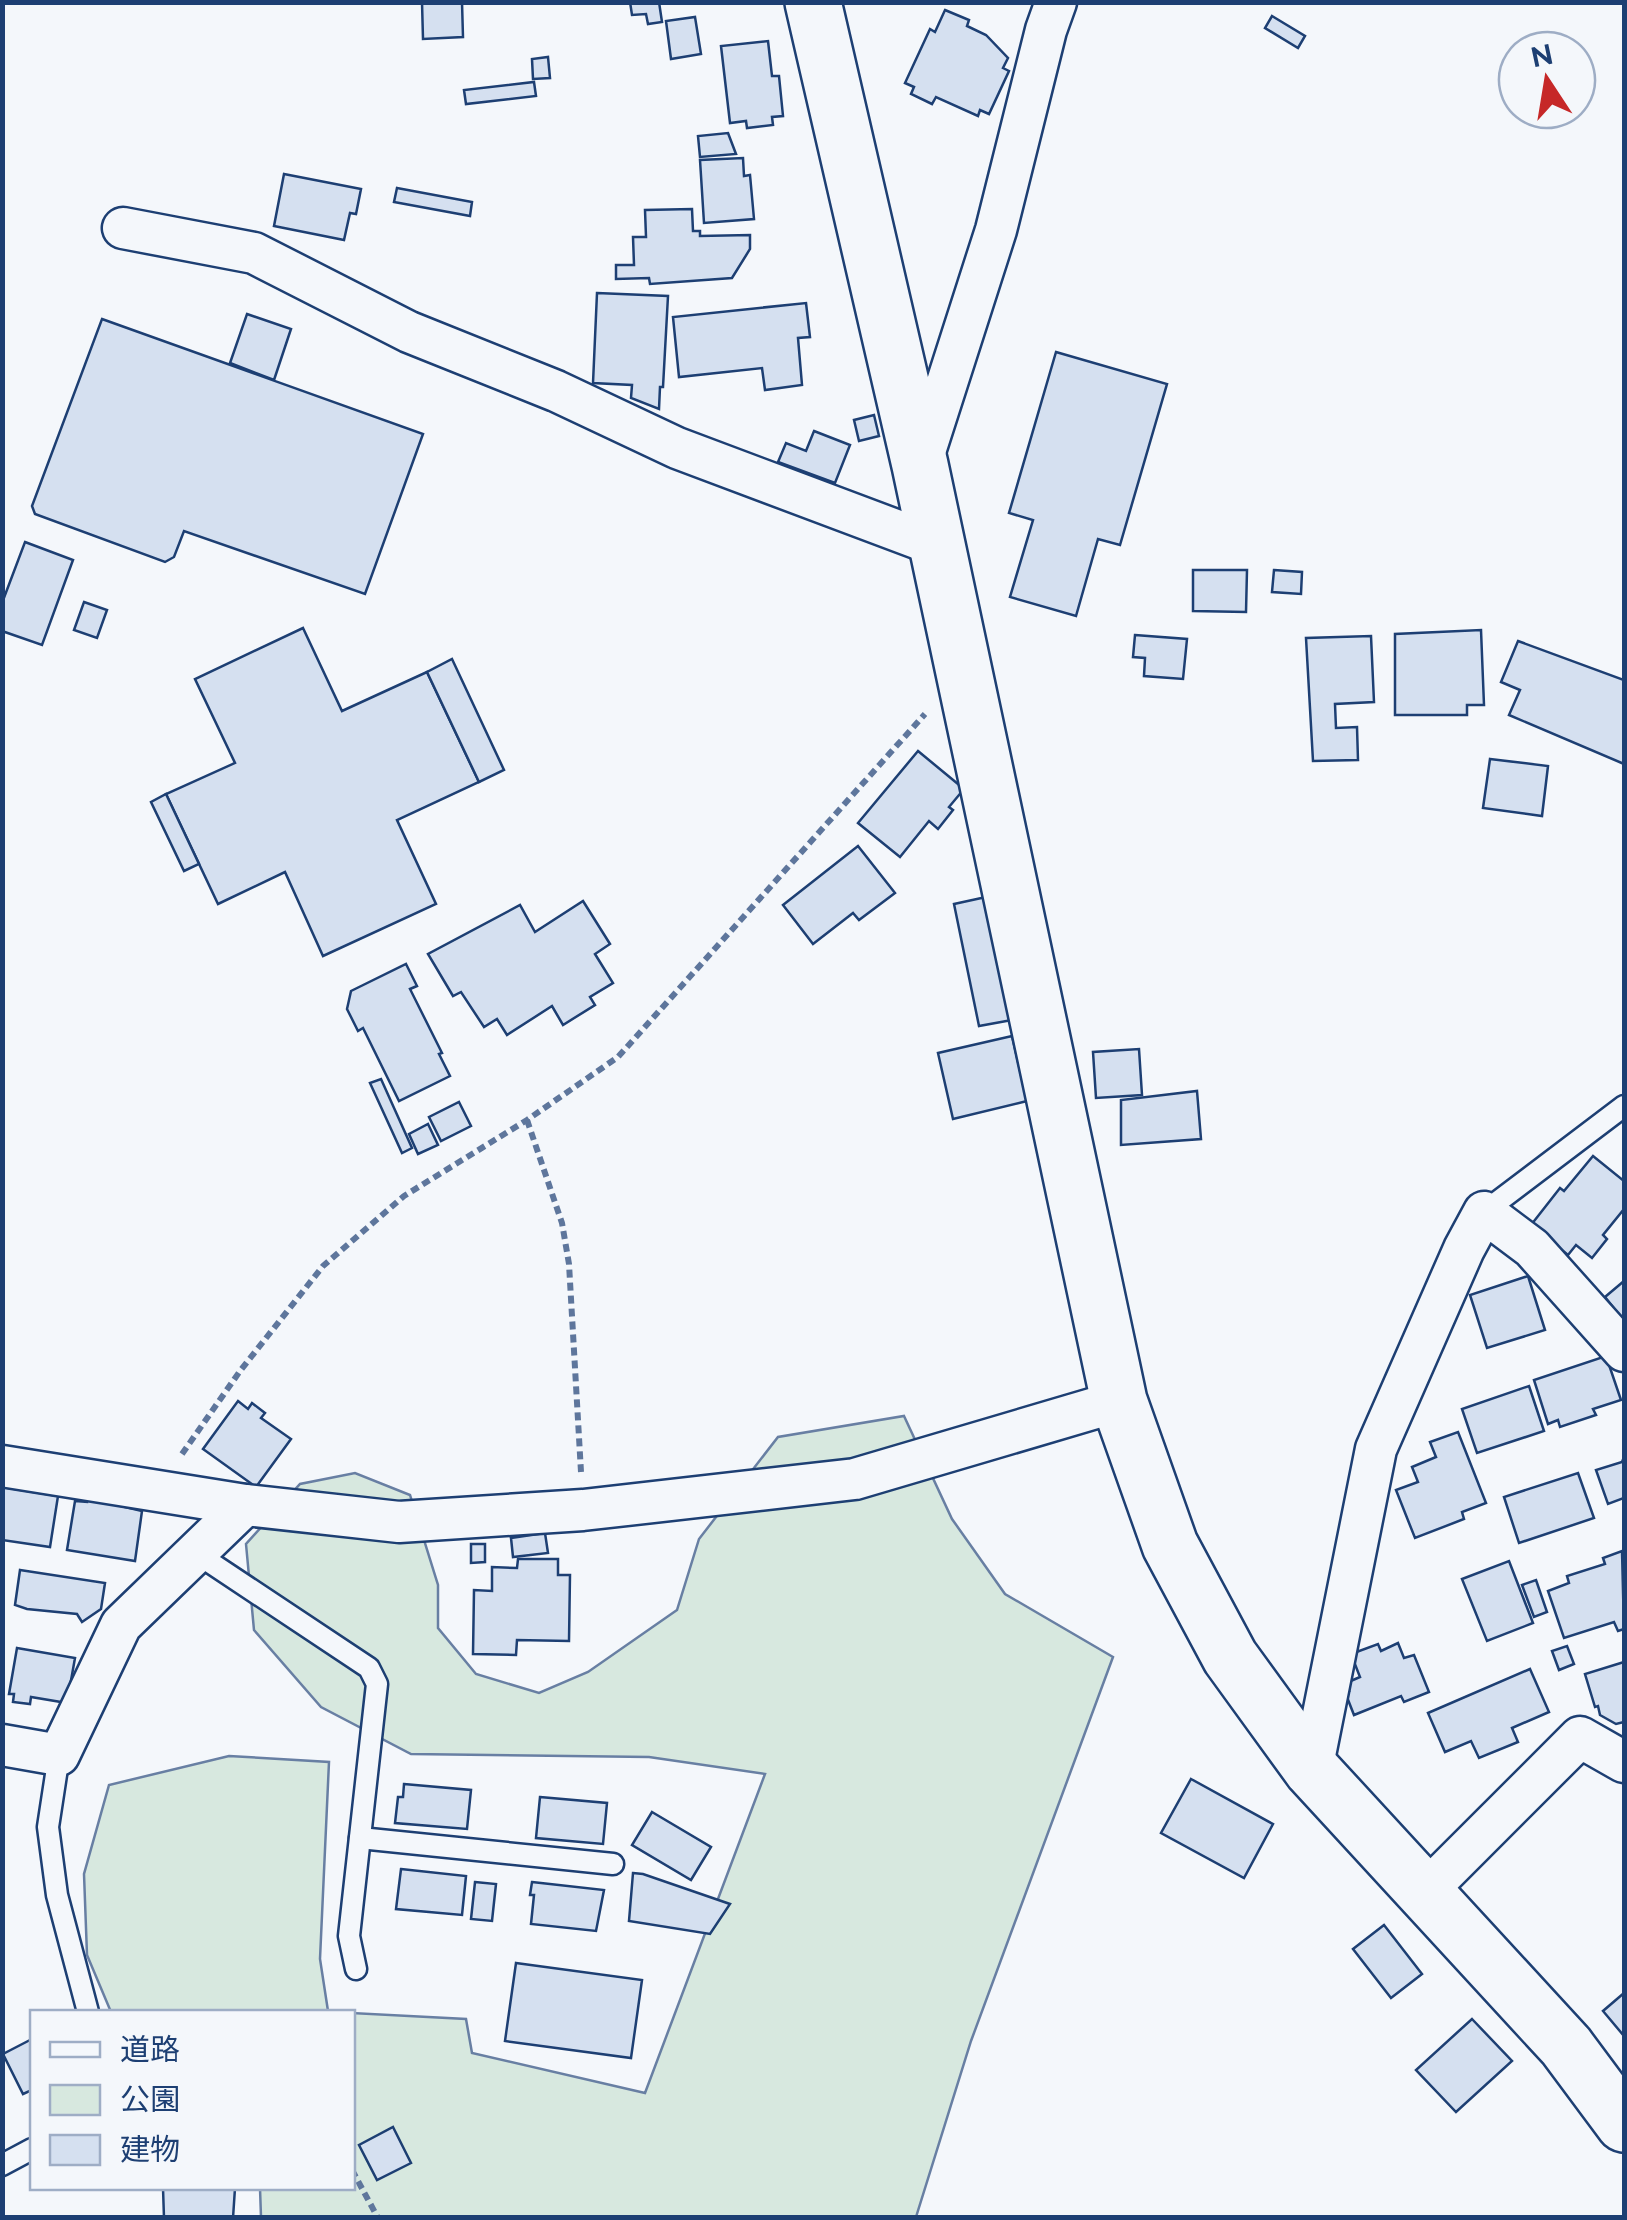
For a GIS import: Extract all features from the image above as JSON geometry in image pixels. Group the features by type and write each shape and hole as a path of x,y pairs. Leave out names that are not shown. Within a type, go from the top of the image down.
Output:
{"street":[{"path":"812,2 938,546 1119,1401 1170,1546 1230,1657 1312,1770 1566,2046 1624,2124"},
{"path":"920,464 996,230 1056,2"},
{"path":"123,228 254,253 409,332 556,390 677,448 938,546"},
{"path":"1312,1770 1376,1449 1484,1212 1532,1248 1624,1350"},
{"path":"2,1466 245,1506 399,1522 584,1510 855,1479 1119,1401"},
{"path":"2,1745 58,1755 121,1625 245,1506"},
{"path":"1423,1894 1580,1737 1624,1762"}],"lane":[{"path":"1484,1212 1624,1106"},
{"path":"196,1553 369,1668 377,1684 350,1936 356,1969"},
{"path":"58,1755 48,1827 58,1895 87,2010"},
{"path":"360,1838 613,1864"},
{"path":"2,2165 30,2150"}],"path":[{"path":"156,1492 240,1371 323,1266 404,1196 527,1120 618,1057 965,670"},
{"path":"527,1120 562,1223 570,1264 584,1510"},
{"path":"355,2176 378,2218"}],"green space":[{"path":"904,1416 952,1519 1005,1594 1113,1657 971,2041 916,2217 261,2217 260,2190 355,2190 355,2013 466,2019 472,2053 645,2093 765,1774 649,1757 411,1754 321,1707 254,1630 246,1544 300,1484 355,1473 410,1495 438,1585 438,1628 476,1674 539,1693 588,1672 677,1610 699,1539 778,1437"},
{"path":"229,1756 329,1762 320,1959 328,2010 110,2010 87,1955 84,1874 109,1785"}],"building":[{"path":"422,2 462,2 463,37 423,39"},
{"path":"630,2 659,2 662,22 648,24 646,14 632,15"},
{"path":"945,10 969,20 967,26 986,35 1008,58 1003,68 1009,71 989,114 980,110 978,116 936,97 932,104 911,94 914,87 905,83 930,29 935,32"},
{"path":"1272,16 1305,36 1298,48 1265,28"},
{"path":"695,17 701,54 671,59 666,21"},
{"path":"768,41 772,76 779,76 783,116 772,117 773,125 747,128 746,121 730,123 721,46"},
{"path":"548,57 550,78 533,79 532,59"},
{"path":"534,82 536,96 466,104 464,90"},
{"path":"728,133 736,154 700,157 698,136"},
{"path":"743,158 744,176 750,175 754,219 704,223 700,160"},
{"path":"284,174 361,189 356,214 350,213 344,240 274,226"},
{"path":"397,188 472,202 470,216 394,202"},
{"path":"692,209 693,231 700,231 700,236 750,235 750,249 732,278 650,284 649,278 616,279 616,265 634,265 633,237 646,237 645,210"},
{"path":"597,293 668,296 659,409 631,398 632,385 593,383"},
{"path":"806,303 810,337 798,338 802,385 765,390 762,368 679,377 673,317"},
{"path":"247,314 291,329 274,380 230,363"},
{"path":"102,319 423,434 365,594 184,531 174,557 165,562 35,514 32,506"},
{"path":"1056,352 1167,384 1120,545 1098,539 1076,616 1010,597 1033,520 1009,513"},
{"path":"874,415 879,436 859,441 854,420"},
{"path":"814,431 850,445 835,483 778,462 786,443 806,451"},
{"path":"25,542 73,560 42,645 2,631 2,603"},
{"path":"1193,570 1247,570 1246,612 1193,611"},
{"path":"1274,570 1302,572 1301,594 1272,592"},
{"path":"84,602 107,610 97,638 74,630"},
{"path":"303,628 342,711 427,672 479,782 397,820 436,904 323,956 285,872 218,904 166,794 235,763 195,679"},
{"path":"1481,630 1484,705 1467,705 1467,715 1395,715 1395,634"},
{"path":"1135,635 1187,639 1183,679 1144,676 1145,658 1133,657"},
{"path":"1371,636 1374,702 1335,704 1336,728 1357,727 1358,760 1313,761 1306,638"},
{"path":"1518,641 1624,680 1624,764 1509,715 1520,690 1501,682"},
{"path":"452,659 504,770 479,782 427,672"},
{"path":"918,751 964,789 938,829 929,821 900,857 858,823"},
{"path":"1490,759 1548,766 1542,816 1483,808"},
{"path":"166,794 199,864 184,871 151,802"},
{"path":"858,846 895,893 859,920 853,913 813,944 783,905"},
{"path":"986,897 1012,1020 979,1026 954,904"},
{"path":"583,901 610,944 595,954 613,983 590,997 595,1005 563,1025 552,1006 507,1035 497,1019 484,1027 461,992 453,996 428,954 520,905 535,932"},
{"path":"406,964 417,986 410,989 450,1076 399,1101 363,1028 358,1031 347,1009 351,991"},
{"path":"1012,1036 1027,1101 953,1119 938,1053"},
{"path":"1139,1049 1142,1095 1096,1098 1093,1052"},
{"path":"381,1079 412,1148 402,1153 370,1083"},
{"path":"1197,1091 1201,1139 1121,1145 1121,1100"},
{"path":"459,1102 471,1126 441,1141 429,1117"},
{"path":"428,1124 438,1145 418,1154 409,1134"},
{"path":"1593,1156 1624,1181 1624,1209 1603,1235 1607,1239 1592,1258 1576,1245 1568,1255 1531,1225 1560,1188 1564,1191"},
{"path":"1528,1276 1545,1330 1487,1348 1470,1295"},
{"path":"1624,1281 1624,1321 1605,1297"},
{"path":"1606,1356 1621,1400 1593,1409 1596,1415 1560,1427 1558,1420 1548,1424 1534,1380"},
{"path":"1529,1386 1544,1431 1477,1453 1462,1409"},
{"path":"238,1401 248,1409 252,1403 265,1413 261,1418 291,1439 256,1487 203,1449"},
{"path":"1458,1432 1486,1503 1462,1512 1464,1519 1415,1538 1396,1490 1418,1482 1412,1467 1436,1457 1430,1442"},
{"path":"1624,1457 1624,1498 1608,1504 1596,1470 1622,1462"},
{"path":"1578,1473 1594,1518 1519,1543 1504,1497"},
{"path":"2,1487 58,1496 50,1547 2,1540"},
{"path":"87,1498 142,1511 135,1561 67,1550 75,1501 87,1502"},
{"path":"545,1533 548,1553 513,1557 511,1538"},
{"path":"471,1544 485,1544 485,1562 471,1563"},
{"path":"1622,1551 1624,1629 1618,1631 1614,1622 1564,1638 1548,1591 1569,1583 1567,1576 1605,1564 1603,1558"},
{"path":"518,1559 558,1559 558,1575 570,1575 569,1641 517,1640 516,1655 473,1654 474,1590 492,1591 492,1567 517,1568"},
{"path":"1509,1561 1533,1623 1487,1641 1462,1579"},
{"path":"20,1570 105,1583 101,1609 82,1622 77,1614 15,1605"},
{"path":"1536,1580 1547,1612 1534,1617 1522,1585"},
{"path":"1398,1643 1404,1658 1414,1655 1429,1692 1404,1702 1401,1696 1354,1715 1345,1692 1349,1691 1346,1683 1360,1677 1351,1654 1378,1644 1381,1651"},
{"path":"1567,1646 1574,1664 1559,1670 1552,1651"},
{"path":"17,1648 75,1658 67,1703 31,1697 30,1704 13,1702 14,1694 9,1694"},
{"path":"1624,1662 1624,1722 1616,1724 1600,1715 1598,1706 1595,1707 1585,1674"},
{"path":"1530,1669 1549,1712 1512,1728 1518,1742 1479,1758 1471,1741 1445,1752 1428,1713"},
{"path":"1191,1779 1273,1824 1244,1878 1161,1833"},
{"path":"404,1784 471,1790 467,1829 395,1823"},
{"path":"540,1797 607,1803 603,1844 536,1838"},
{"path":"652,1812 711,1847 691,1880 632,1845"},
{"path":"401,1869 466,1876 462,1915 396,1909"},
{"path":"633,1873 730,1904 710,1934 629,1921"},
{"path":"475,1882 496,1884 492,1921 471,1919"},
{"path":"532,1882 604,1890 596,1931 531,1924"},
{"path":"1384,1925 1422,1974 1391,1998 1353,1949"},
{"path":"516,1963 642,1980 631,2058 505,2041"},
{"path":"1624,1993 1624,2036 1603,2011"},
{"path":"1472,2019 1512,2061 1456,2112 1416,2070"},
{"path":"30,2040 30,2091 23,2094 3,2054"},
{"path":"393,2127 411,2163 377,2180 359,2145"},
{"path":"163,2190 235,2190 233,2218 164,2218"}]}
